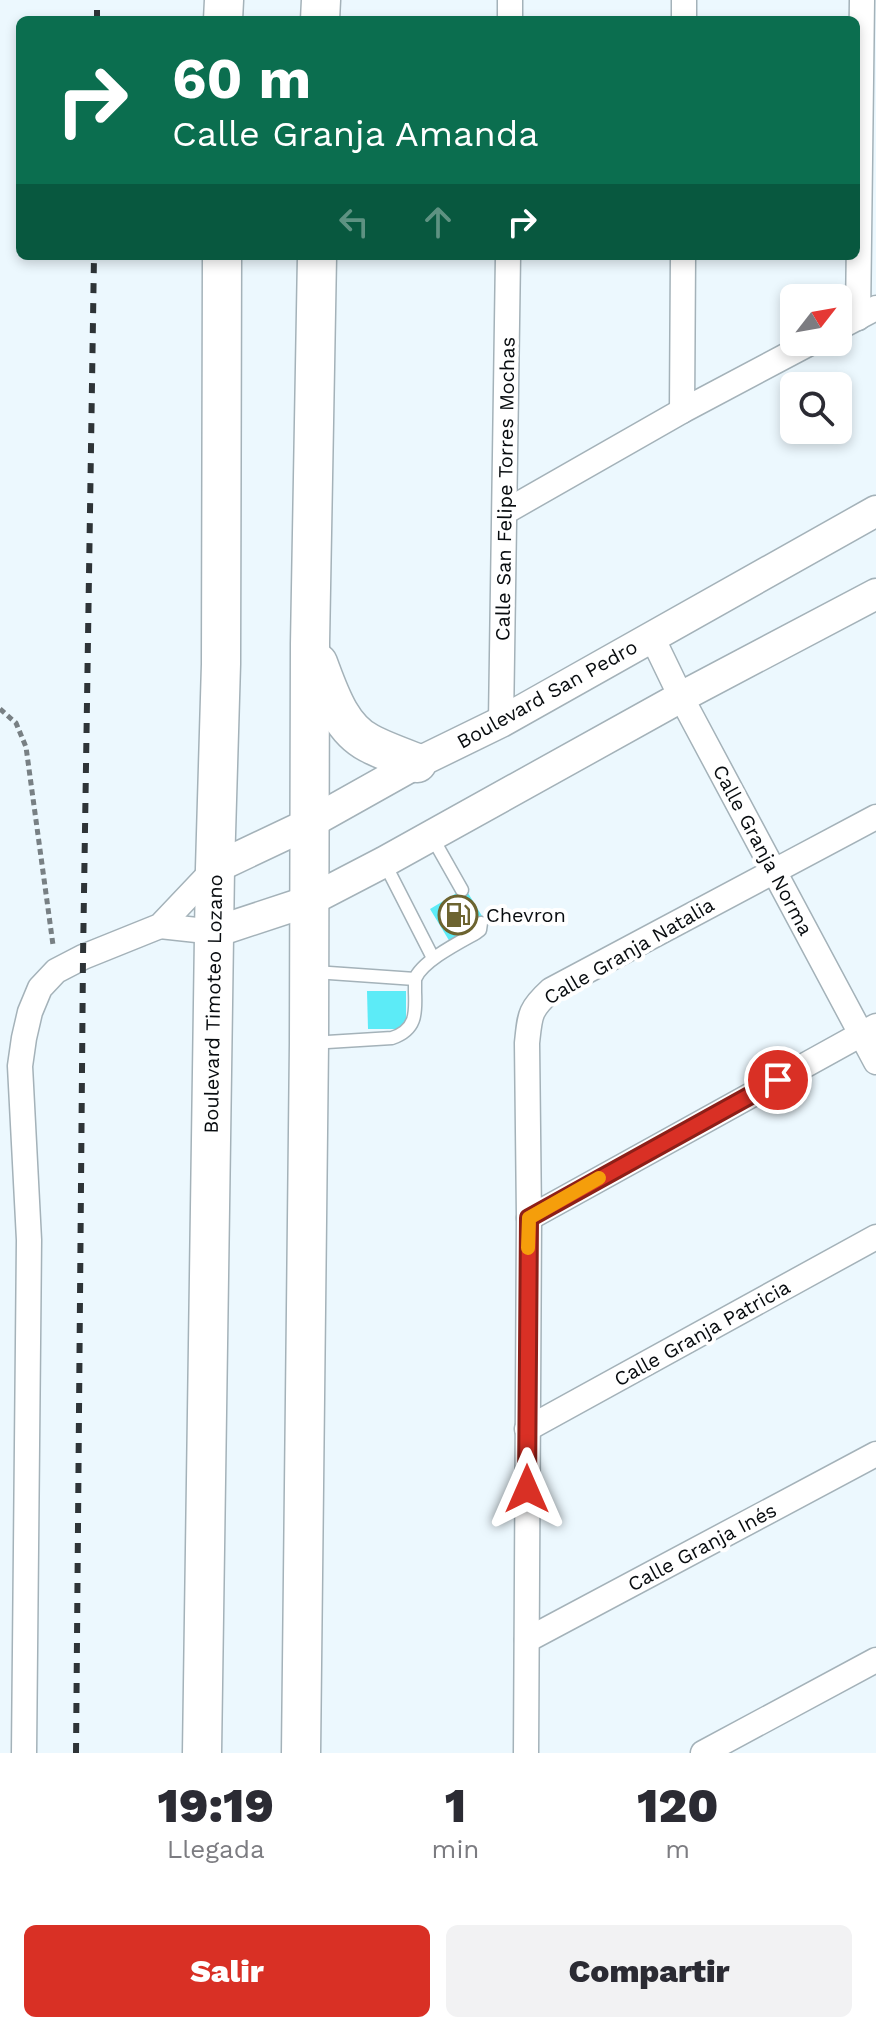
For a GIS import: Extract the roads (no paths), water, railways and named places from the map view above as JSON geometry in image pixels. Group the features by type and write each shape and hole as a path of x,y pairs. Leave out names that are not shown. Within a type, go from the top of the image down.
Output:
{"main road":[{"name":"Boulevard Timoteo Lozano","path":"202,1753 215,868 221,664 222,260"},
{"path":"301,1753 310,644 317,260"},
{"path":"310,644 333,705 349,726 366,742 417,763"}],"street":[{"path":"860,127 862,0"},
{"name":"Calle San Felipe Torres Mochas","path":"501,722 508,260"},
{"path":"682,411 683,260"},
{"path":"857,318 858,260"},
{"path":"505,512 786,356"},
{"name":"Boulevard San Pedro","path":"215,868 310,823 417,763 501,722 876,511"},
{"path":"160,926 215,932 309,901 876,594"},
{"name":"Calle Granja Norma","path":"652,637 775,870 868,1030 876,1062"},
{"name":"Calle Granja Natalia","path":"526,1753 529,1020 536,1004 551,990 876,817"},
{"path":"24,1753 29,1240 20,1066 24,1038 40,988 56,971 160,926 215,868"},
{"path":"529,1218 868,1030"},
{"name":"Calle Granja Patricia","path":"527,1429 876,1237"},
{"name":"Calle Granja Inés","path":"527,1640 876,1454"},
{"path":"703,1753 876,1660"}],"lane":[{"path":"431,835 462,890"},
{"path":"384,862 433,958"},
{"path":"309,1043 403,1035 414,1018 415,979 433,958 480,930 481,923"},
{"path":"309,971 415,979"}],"railway":[{"path":"97,0 97,16"},
{"path":"76,1753 83,957 94,260"}],"place":[{"name":"Chevron","path":"458,915"}]}
